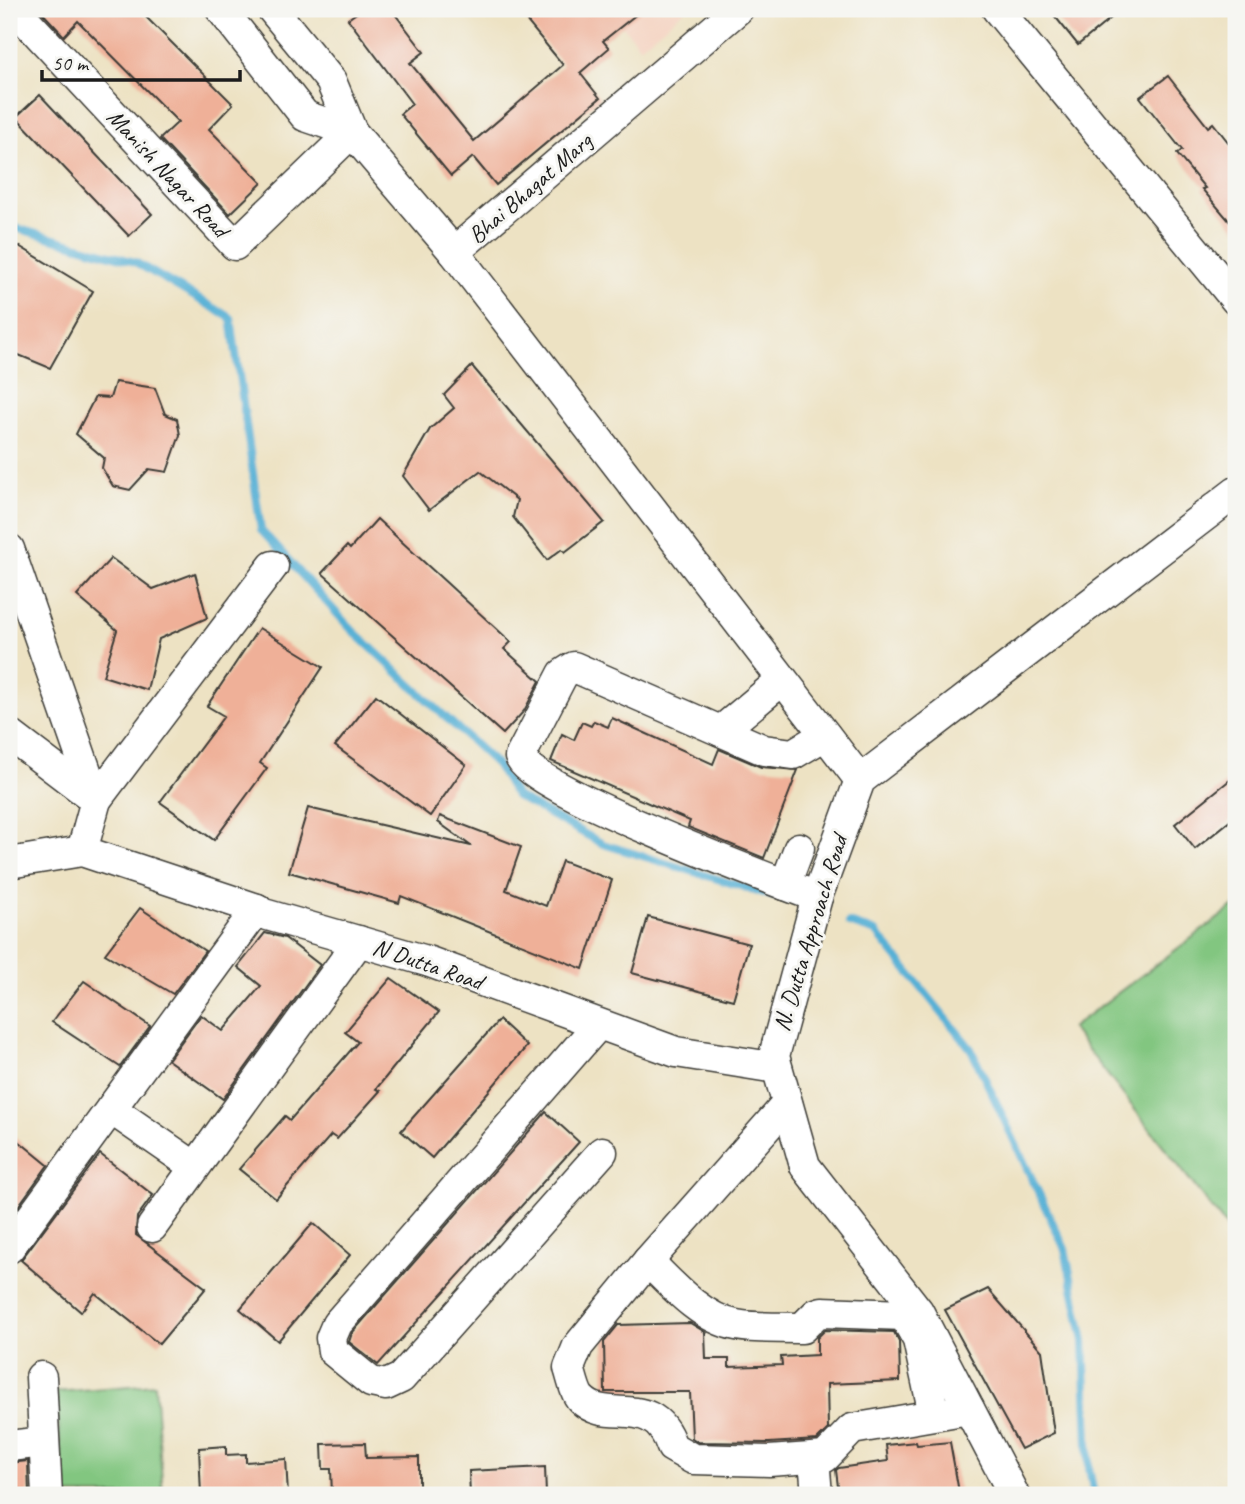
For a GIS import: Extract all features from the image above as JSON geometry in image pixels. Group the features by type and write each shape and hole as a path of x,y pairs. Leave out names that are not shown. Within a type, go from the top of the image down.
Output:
{"street":[{"name":"Manish Nagar Road","path":"15,9 235,245 352,132"},
{"path":"222,9 305,116 352,132"},
{"path":"272,9 331,81 352,132"},
{"name":"Bhai Bhagat Marg","path":"352,132 454,252 738,9"},
{"path":"997,9 1236,300"},
{"path":"454,252 860,780 1236,492"},
{"path":"9,549 96,800"},
{"path":"9,863 82,851 96,800 273,566"},
{"path":"817,897 573,797 529,771 520,757 563,674 574,667 764,750 793,754 825,735"},
{"path":"721,731 782,680"},
{"path":"9,734 96,800"},
{"name":"N. Dutta Approach Road","path":"860,780 817,897 774,1056 805,1166 911,1313 969,1409 1014,1495"},
{"path":"785,885 799,848"},
{"name":"N Dutta Road","path":"82,851 257,909 257,912 427,961 677,1052 777,1068"},
{"path":"9,1248 257,909"},
{"path":"152,1227 359,941"},
{"path":"598,1025 337,1324 331,1338 333,1351 371,1382 386,1385 401,1378 602,1152"},
{"path":"787,1104 648,1261 578,1346 569,1368 580,1399 594,1407 652,1417 666,1428 672,1447 693,1459 769,1461 825,1457 852,1429 969,1409"},
{"path":"111,1108 195,1167"},
{"path":"648,1261 679,1292 734,1325 802,1328 816,1314 822,1312 911,1313 934,1415"},
{"path":"41,1377 47,1495"},
{"path":"9,1446 44,1442"},
{"path":"814,1458 817,1495"}],"shaded area":[{"path":"609,9 686,9 640,47"}],"green space":[{"path":"1236,905 1236,1239 1071,1028"},
{"path":"155,1384 163,1495 64,1495 56,1392"}],"building":[{"path":"39,9 138,9 233,104 209,129 262,183 230,214 160,139 178,122 78,21 64,36"},
{"path":"362,9 391,9 424,52 410,63 474,141 563,65 525,19 537,9 643,9 603,41 609,48 580,73 600,98 496,185 473,157 451,176 400,114 412,104 348,19"},
{"path":"1049,9 1122,9 1078,45"},
{"path":"1168,76 1208,127 1213,123 1236,152 1236,229 1202,189 1205,188 1177,154 1182,150 1140,97"},
{"path":"40,95 152,214 129,236 16,117"},
{"path":"9,240 93,291 50,368 9,351"},
{"path":"472,366 604,522 565,552 562,549 547,560 513,517 517,500 480,471 429,510 403,476 430,429 454,408 444,395"},
{"path":"115,382 155,388 165,414 177,419 180,435 167,472 149,469 130,490 113,486 102,468 104,458 76,434 95,397 110,398"},
{"path":"377,519 511,642 504,649 540,681 524,711 503,734 322,573 347,546 350,549"},
{"path":"111,558 153,589 195,573 207,618 159,639 147,690 103,676 117,630 77,596"},
{"path":"259,628 323,667 260,763 267,768 214,840 160,802 224,716 207,706"},
{"path":"376,695 466,765 430,816 335,746"},
{"path":"612,718 713,764 719,749 761,767 798,770 764,858 688,827 690,821 551,761 562,734 574,740 582,722 591,726 594,721 608,727"},
{"path":"1236,775 1236,816 1195,849 1175,824"},
{"path":"308,808 471,846 438,822 440,816 521,847 506,890 546,906 562,861 612,880 583,969 401,896 399,903 289,872"},
{"path":"140,908 205,951 173,994 105,954"},
{"path":"648,917 749,944 733,1000 632,973"},
{"path":"265,933 285,938 320,965 223,1099 168,1060 201,1015 223,1031 261,986 238,967"},
{"path":"391,978 439,1012 376,1089 380,1091 337,1139 331,1135 276,1199 239,1169 285,1116 290,1120 358,1042 345,1032"},
{"path":"84,981 150,1026 120,1067 52,1022"},
{"path":"499,1020 527,1046 432,1158 401,1131"},
{"path":"546,1112 579,1142 378,1365 349,1342 352,1333"},
{"path":"9,1133 48,1165 14,1212 9,1207"},
{"path":"100,1154 153,1195 137,1217 136,1235 206,1288 159,1344 95,1293 81,1312 21,1260"},
{"path":"313,1223 350,1255 278,1341 240,1309"},
{"path":"988,1289 1042,1351 1054,1433 1021,1449 945,1310"},
{"path":"690,1323 705,1332 706,1359 729,1359 729,1367 782,1365 781,1357 817,1355 817,1338 825,1330 894,1332 899,1342 900,1381 827,1384 828,1429 817,1440 769,1443 698,1442 692,1438 690,1392 605,1392 604,1342 618,1325"},
{"path":"916,1442 917,1445 950,1442 959,1492 839,1495 836,1470 888,1461 886,1445"},
{"path":"365,1443 366,1458 419,1457 419,1495 332,1495 331,1469 323,1469 322,1444"},
{"path":"226,1446 226,1455 246,1454 246,1462 286,1459 288,1495 201,1495 199,1448"},
{"path":"28,1461 29,1495 9,1495 9,1463"},
{"path":"545,1467 546,1495 470,1495 469,1471"}],"waterway":[{"path":"9,226 135,262 231,318 261,530 351,629 496,764 516,796 603,844 773,896"},
{"path":"849,923 876,932 971,1049 1065,1249 1084,1341 1089,1468 1094,1495"}]}
